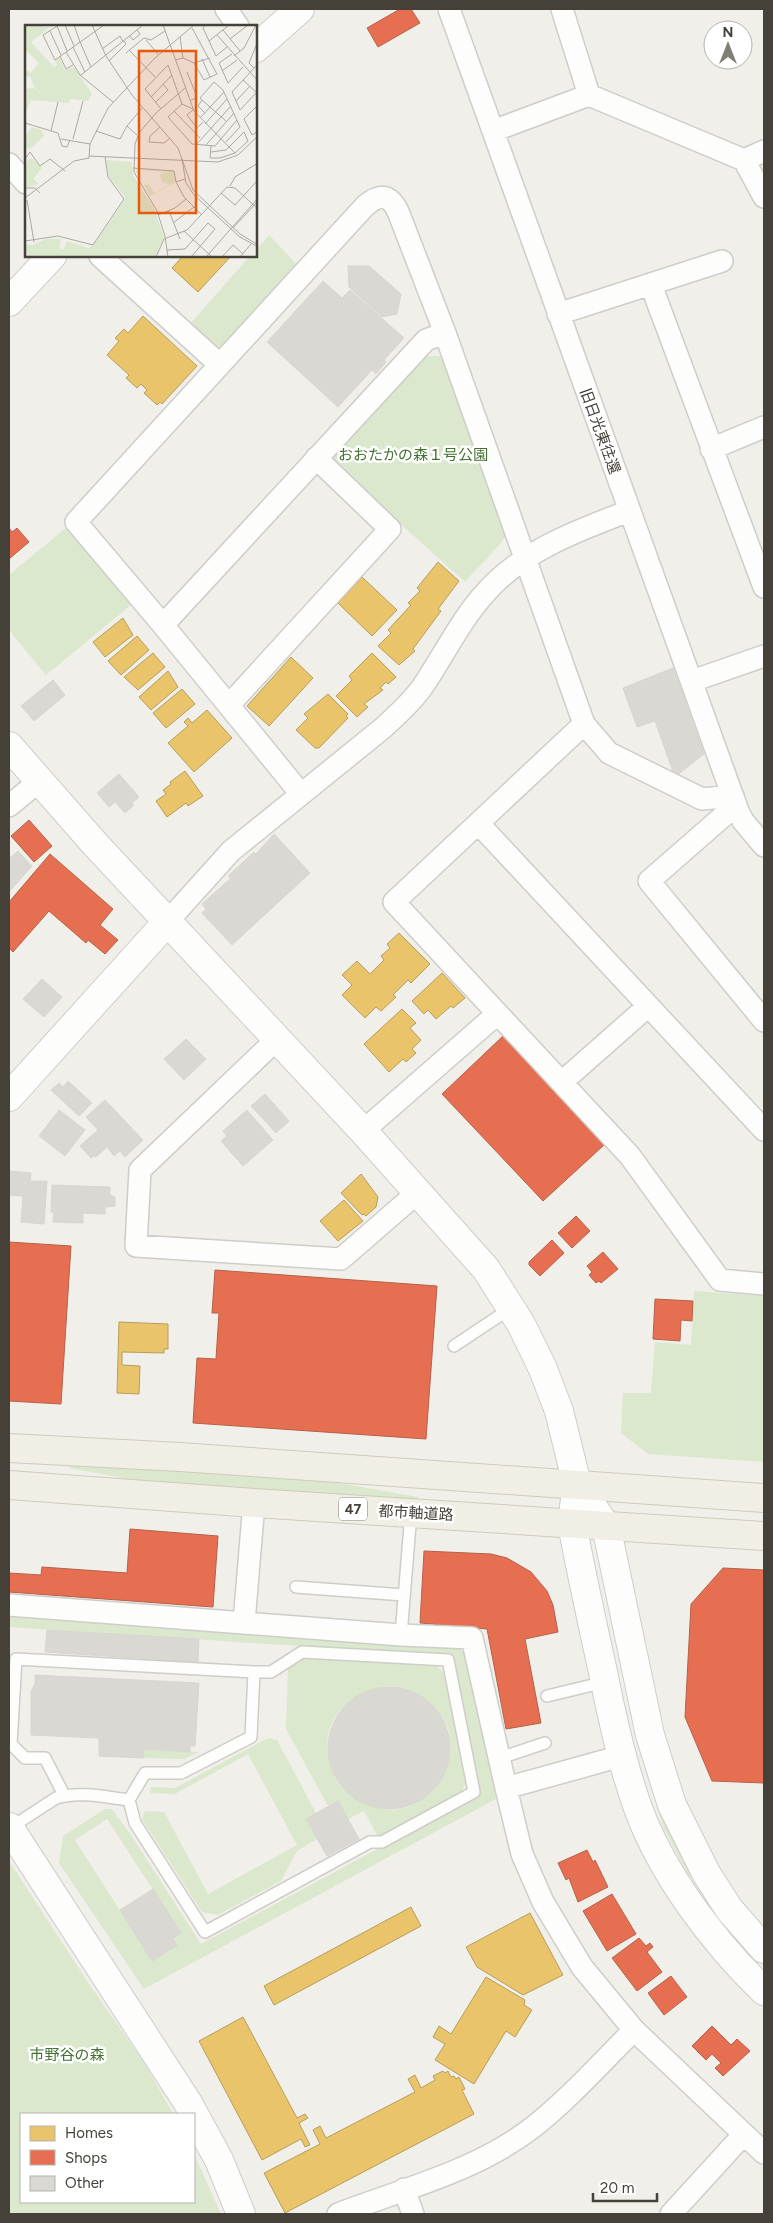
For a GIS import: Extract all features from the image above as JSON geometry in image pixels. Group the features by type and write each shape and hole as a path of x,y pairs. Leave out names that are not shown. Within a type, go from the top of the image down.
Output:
{"main road":[{"path":"9,1448 577,1484 764,1498"},
{"name":"都市軸道路","path":"9,1485 764,1536"}],"street":[{"path":"226,9 237,25"},
{"path":"258,45 300,9"},
{"name":"旧日光東往還","path":"449,9 735,801 743,821 764,846"},
{"path":"562,9 590,95"},
{"path":"493,131 590,95 744,160 764,197"},
{"path":"744,160 764,151"},
{"path":"9,164 25,182"},
{"path":"301,794 76,522 219,364 375,198 387,198 395,203 445,333 584,724 609,753 702,798 735,801"},
{"path":"9,302 50,258"},
{"path":"102,258 219,364"},
{"path":"558,314 722,261"},
{"path":"651,285 764,587"},
{"path":"163,625 426,340 445,333"},
{"path":"711,449 764,427"},
{"path":"229,705 390,529 316,458"},
{"path":"9,1097 231,851 403,710 422,688 469,615 487,591 525,560 572,533 629,511"},
{"path":"692,681 764,656"},
{"path":"584,724 394,902 630,1156 720,1280 764,1284"},
{"path":"9,746 38,782 276,1040 363,1131 486,1269 511,1308 543,1369 556,1403 577,1484 606,1526 650,1735 672,1805 706,1873 729,1909 764,1949"},
{"path":"9,806 38,782"},
{"path":"735,801 649,881 764,1021"},
{"path":"479,824 764,1130"},
{"path":"562,1082 647,1006"},
{"path":"363,1131 497,1014"},
{"path":"276,1040 140,1170 136,1246 341,1259 417,1193"},
{"path":"577,1484 572,1523 620,1756 638,1810 656,1848 681,1888 718,1941 764,1991"},
{"path":"244,1622 254,1503"},
{"path":"9,1605 401,1635 472,1638 522,1854 543,1902 582,1968 634,2030 764,2153"},
{"path":"506,1788 620,1756"},
{"path":"9,1828 193,2113"},
{"path":"338,2214 454,2172 477,2161 531,2128 569,2095 634,2030"},
{"path":"195,2116 219,2160 241,2214"},
{"path":"671,2214 744,2134"},
{"path":"404,2189 413,2214"}],"lane":[{"path":"454,1346 511,1308"},
{"path":"401,1635 411,1513"},
{"path":"296,1587 404,1594"},
{"path":"64,1796 45,1758 25,1758 12,1744 16,1659 254,1672 271,1672 302,1652 448,1660 474,1792 382,1842 370,1842 205,1932 135,1823 129,1800 145,1773 181,1773 252,1737 254,1672"},
{"path":"547,1696 605,1682"},
{"path":"500,1758 545,1742"},
{"path":"9,1828 56,1798 64,1796 89,1795 129,1800"}],"green space":[{"path":"269,235 297,265 222,346 212,346 189,325 248,258 258,258 258,248"},
{"name":"おおたかの森１号公園","path":"423,356 441,356 506,534 499,545 465,582 333,463 332,453"},
{"path":"67,527 131,605 46,675 9,630 9,575"},
{"path":"694,1291 764,1296 764,1462 648,1454 621,1433 623,1393 651,1393 655,1342 691,1345"},
{"path":"70,1464 327,1481 418,1497 418,1501 155,1484 70,1468"},
{"path":"9,1617 458,1648 466,1654 496,1799 144,1989 59,1863 63,1836 105,1809 112,1809 131,1835 201,1944 479,1794 451,1656 9,1627","holes":["107,1819 181,1933 152,1961 75,1840"]},
{"path":"302,1657 435,1664 446,1675 468,1779 460,1794 378,1837 364,1811 348,1819 338,1801 328,1806 286,1729 288,1667","holes":["390,1686 424,1699 443,1718 450,1742 447,1766 435,1788 416,1803 393,1810 366,1804 346,1792 337,1781 330,1763 327,1746 329,1731 335,1718 344,1706 356,1697 372,1690"]},
{"path":"268,1738 277,1740 316,1813 306,1819 317,1839 297,1851 281,1881 218,1915 202,1912 142,1819 145,1811 164,1812 208,1894 297,1845 248,1754 175,1794 150,1793 151,1787 175,1788"},
{"path":"144,1749 199,1752 184,1759 143,1758"},
{"path":"641,1756 643,1756 692,1874 689,1876 664,1829"},
{"name":"市野谷の森","path":"9,1861 89,1984 145,2064 172,2113 20,2113 20,2203 195,2203 195,2156 221,2214 9,2214"}],"building: Homes":[{"path":"181,258 229,258 198,292 172,268"},
{"path":"143,316 197,366 162,404 160,402 157,405 144,393 147,390 141,384 137,388 126,378 129,375 107,355 119,341 115,338 124,329 128,333"},
{"path":"438,562 459,581 438,609 441,611 413,649 415,651 399,665 378,646 391,633 388,630 411,605 408,603 420,591 417,588"},
{"path":"362,577 397,610 372,636 338,603"},
{"path":"123,618 133,635 105,657 93,642"},
{"path":"137,636 149,650 121,675 108,661"},
{"path":"153,653 165,667 138,690 124,677"},
{"path":"372,653 396,677 388,684 386,682 380,688 383,690 364,704 368,707 357,717 336,696 352,680 349,676"},
{"path":"291,657 313,678 269,726 247,706"},
{"path":"168,671 178,687 151,710 139,697"},
{"path":"182,689 195,704 166,728 153,713"},
{"path":"328,694 348,714 346,716 348,718 319,748 315,748 296,730 308,718 304,714"},
{"path":"207,710 232,738 194,772 168,743 188,726 184,722 188,718 192,723"},
{"path":"185,771 203,796 188,806 186,803 167,817 156,801 166,794 163,790 171,784 170,782"},
{"path":"399,933 430,964 411,983 408,980 393,995 396,997 381,1011 376,1007 365,1018 342,995 352,985 342,975 357,961 370,974 384,960 381,956 390,948 387,944"},
{"path":"442,973 465,998 453,1008 451,1006 436,1019 428,1010 424,1014 412,1001"},
{"path":"402,1009 416,1023 410,1028 421,1040 412,1049 416,1053 406,1062 403,1059 389,1072 364,1044"},
{"path":"361,1174 378,1197 376,1207 366,1216 362,1215 341,1193"},
{"path":"344,1200 363,1221 338,1241 320,1221"},
{"path":"119,1322 168,1324 168,1349 164,1349 164,1353 122,1352 122,1365 140,1366 139,1394 117,1393"},
{"path":"411,1907 421,1926 274,2005 264,1986"},
{"path":"530,1913 563,1975 523,1995 477,1967 466,1947"},
{"path":"486,1977 525,2000 524,2005 532,2010 515,2037 506,2031 474,2084 435,2060 445,2044 433,2037 439,2026 451,2034"},
{"path":"243,2017 297,2118 305,2114 308,2118 299,2123 310,2145 305,2147 301,2139 262,2160 199,2041"},
{"path":"443,2071 445,2073 448,2071 451,2077 454,2076 456,2079 459,2077 465,2089 462,2090 474,2114 285,2213 264,2173 320,2144 313,2130 320,2126 326,2138 415,2092 408,2079 415,2075 421,2088 435,2080 433,2076"}],"building: Shops":[{"path":"400,9 411,9 420,23 378,47 367,28"},
{"path":"9,528 12,532 17,528 29,542 9,559"},
{"path":"29,820 52,846 34,862 11,836"},
{"path":"50,854 113,909 100,925 118,940 105,954 88,940 86,943 49,911 13,952 9,948 9,902"},
{"path":"503,1036 604,1145 543,1201 442,1094"},
{"path":"576,1216 590,1231 572,1248 558,1233"},
{"path":"552,1240 564,1253 540,1276 529,1265 529,1262"},
{"path":"9,1242 71,1246 61,1404 9,1401"},
{"path":"603,1252 618,1269 601,1283 599,1281 596,1283 589,1275 592,1272 587,1266"},
{"path":"215,1270 437,1286 426,1439 193,1423 197,1358 216,1359 219,1313 212,1313"},
{"path":"655,1299 693,1301 692,1321 681,1320 680,1341 653,1339"},
{"path":"130,1529 218,1536 213,1607 9,1592 9,1573 41,1575 42,1567 127,1573"},
{"path":"424,1551 491,1554 507,1558 531,1572 547,1591 553,1605 558,1632 525,1639 541,1723 506,1729 487,1629 420,1623"},
{"path":"723,1568 764,1570 764,1783 712,1781 685,1717 691,1604"},
{"path":"587,1850 593,1862 595,1860 608,1887 578,1902 569,1878 566,1880 558,1863"},
{"path":"612,1894 636,1934 607,1951 583,1911"},
{"path":"639,1938 646,1946 650,1943 653,1947 647,1952 662,1972 637,1991 612,1958"},
{"path":"671,1976 687,1997 664,2015 648,1993"},
{"path":"712,2026 731,2045 737,2039 750,2051 723,2076 715,2068 721,2063 712,2054 706,2060 692,2046"}],"building: Other":[{"path":"348,266 369,266 401,294 397,314 382,317 349,287"},
{"path":"323,281 342,298 350,290 404,338 384,360 386,362 376,374 372,370 338,407 267,342"},
{"path":"673,668 704,754 675,777 655,721 637,727 623,688"},
{"path":"53,680 65,695 34,721 21,706"},
{"path":"119,774 139,797 132,803 134,805 125,813 115,802 109,807 97,793"},
{"path":"274,834 310,873 232,945 202,913 206,909 202,904 231,878 228,876 254,852 256,854"},
{"path":"18,851 32,866 9,892 9,859"},
{"path":"42,979 62,997 44,1017 23,999"},
{"path":"186,1039 206,1059 184,1080 164,1059"},
{"path":"68,1081 92,1103 79,1116 51,1090 59,1083 63,1087"},
{"path":"265,1094 289,1121 276,1133 251,1106"},
{"path":"105,1100 143,1140 125,1157 120,1151 114,1156 107,1147 96,1157 91,1158 80,1146 98,1130 86,1117"},
{"path":"59,1110 85,1130 65,1156 39,1136"},
{"path":"247,1110 273,1140 243,1166 221,1141 227,1136 223,1131"},
{"path":"9,1171 31,1173 30,1181 47,1181 44,1224 21,1222 23,1196 9,1195"},
{"path":"52,1185 110,1187 110,1195 115,1197 115,1206 105,1207 105,1214 83,1213 83,1223 53,1222 54,1212 51,1212"},
{"path":"47,1630 199,1639 198,1662 45,1652"},
{"path":"35,1675 199,1683 195,1746 190,1746 190,1752 144,1749 143,1758 99,1756 99,1738 31,1735 31,1691 35,1684"},
{"path":"389,1687 413,1691 432,1705 446,1724 450,1748 446,1772 432,1791 413,1805 389,1809 365,1805 346,1791 332,1772 328,1748 332,1724 346,1705 365,1691"},
{"path":"338,1801 359,1839 327,1856 306,1819"},
{"path":"153,1889 181,1933 173,1939 177,1945 152,1961 120,1910"}]}
